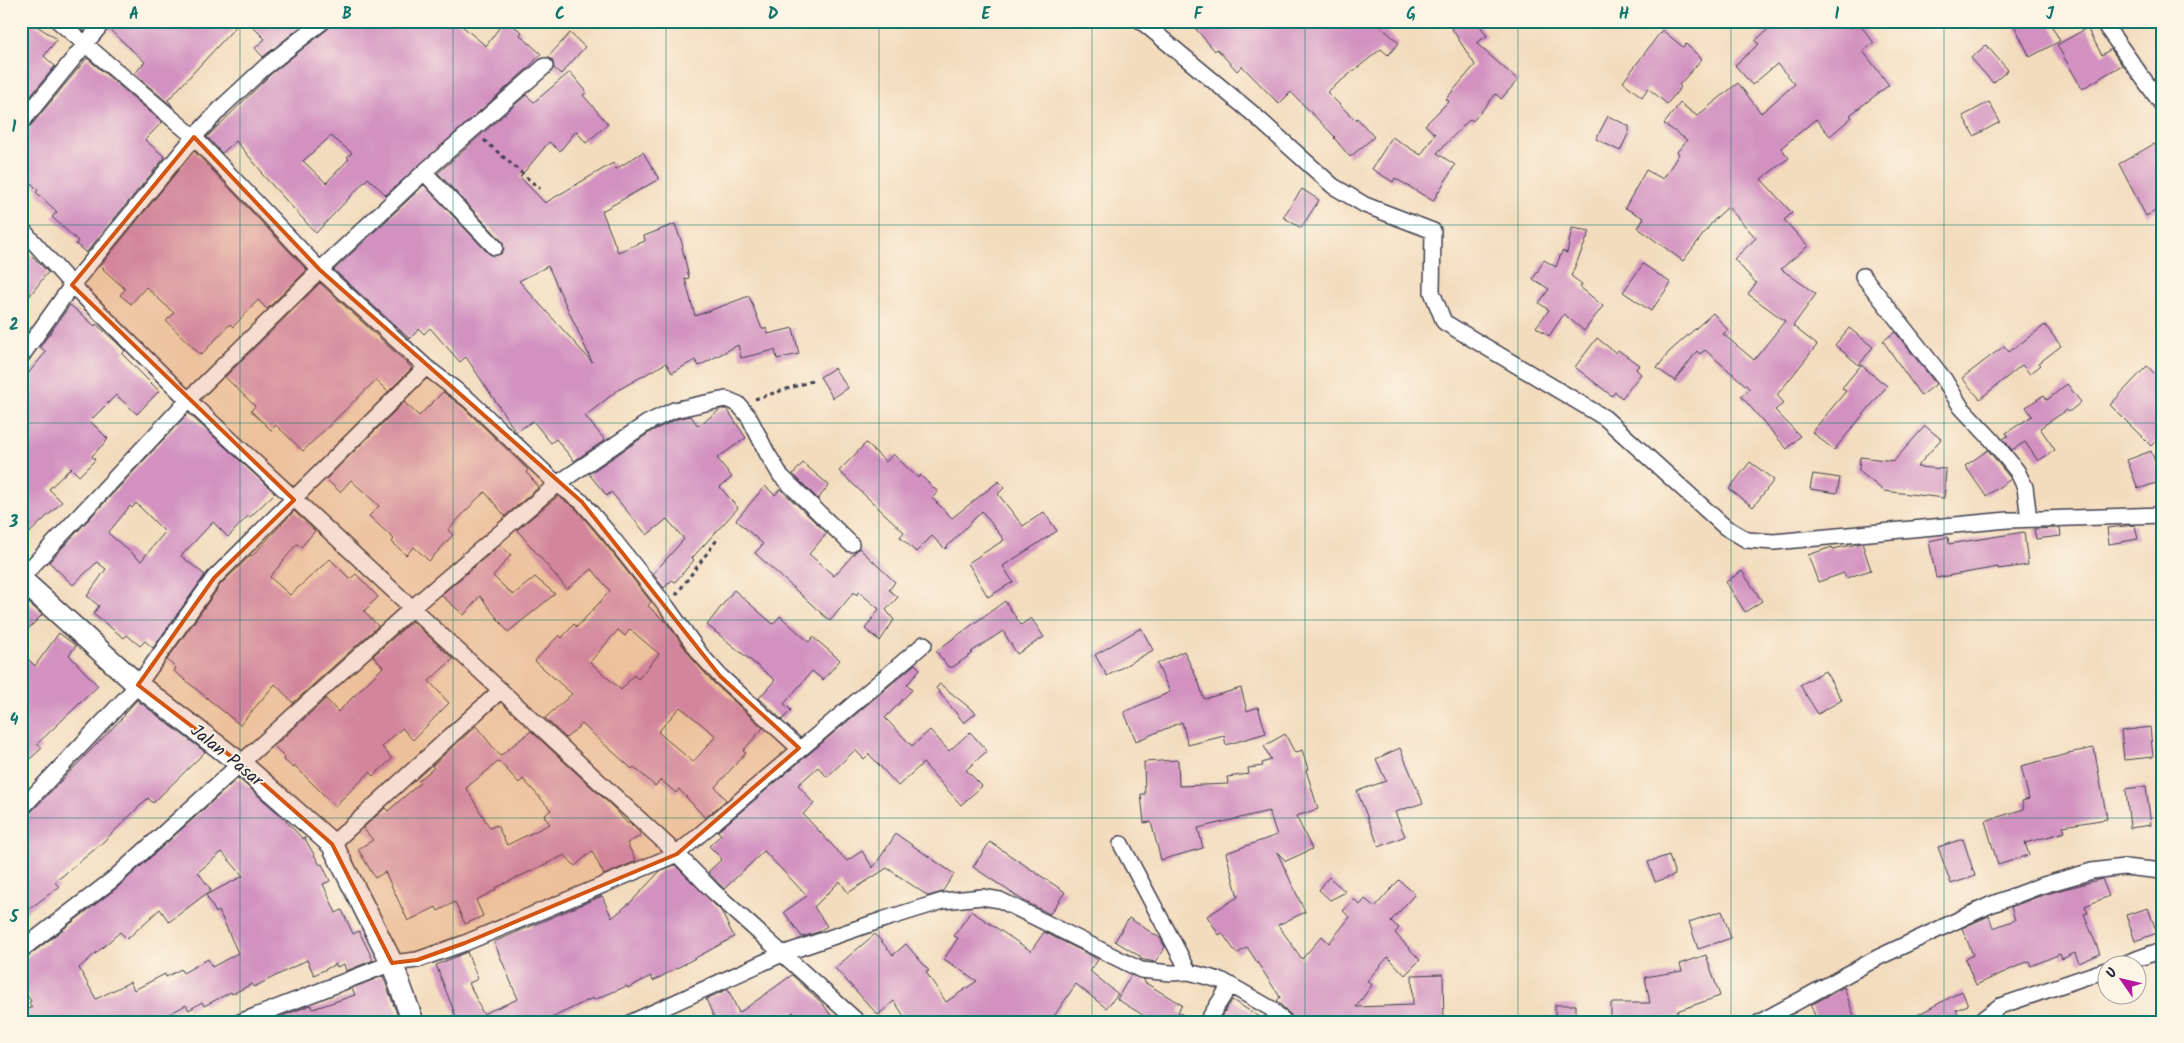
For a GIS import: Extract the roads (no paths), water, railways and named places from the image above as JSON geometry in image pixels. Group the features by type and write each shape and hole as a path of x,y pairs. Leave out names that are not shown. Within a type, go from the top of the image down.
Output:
{"street":[{"path":"58,21 194,137 320,270 426,367 469,400 557,484 582,502 610,534 667,607 696,648 720,676 799,748"},
{"path":"21,123 104,21"},
{"path":"21,357 72,285 194,137 223,106 265,67 323,21"},
{"path":"1141,21 1252,113 1332,186 1366,204 1433,231 1432,292 1444,322 1605,418 1705,511 1725,527 1748,540 1774,542 2029,519 2163,515"},
{"path":"2102,21 2163,106"},
{"path":"21,578 188,400 320,270 424,172 545,66"},
{"path":"424,172 495,247"},
{"path":"21,228 72,285 188,400 294,500 413,607 677,854 713,891 858,1022"},
{"path":"1863,276 1944,379 1962,407 2017,471 2025,487 2029,519"},
{"path":"21,809 138,685 214,578 426,367"},
{"path":"21,950 112,880 413,607 557,484 647,423 674,410 726,399 738,404 749,417 781,476 851,544"},
{"name":"Jalan Pasar","path":"21,578 138,685 241,764 332,844 392,963 413,1022"},
{"path":"240,1022 392,963 418,960 465,943 677,854 799,748 924,644"},
{"path":"332,844 501,690"},
{"path":"1121,844 1189,972"},
{"path":"1760,1022 1877,958 1990,905 2040,886 2092,871 2124,867 2163,871"},
{"path":"632,1022 782,954 943,901 982,897 1000,900 1140,970 1170,973 1189,972 1223,981 1270,1008 1286,1022"},
{"path":"2146,956 2154,953"},
{"path":"1979,1022 2000,1006 2096,973"},
{"path":"1207,1022 1230,985"}]}
